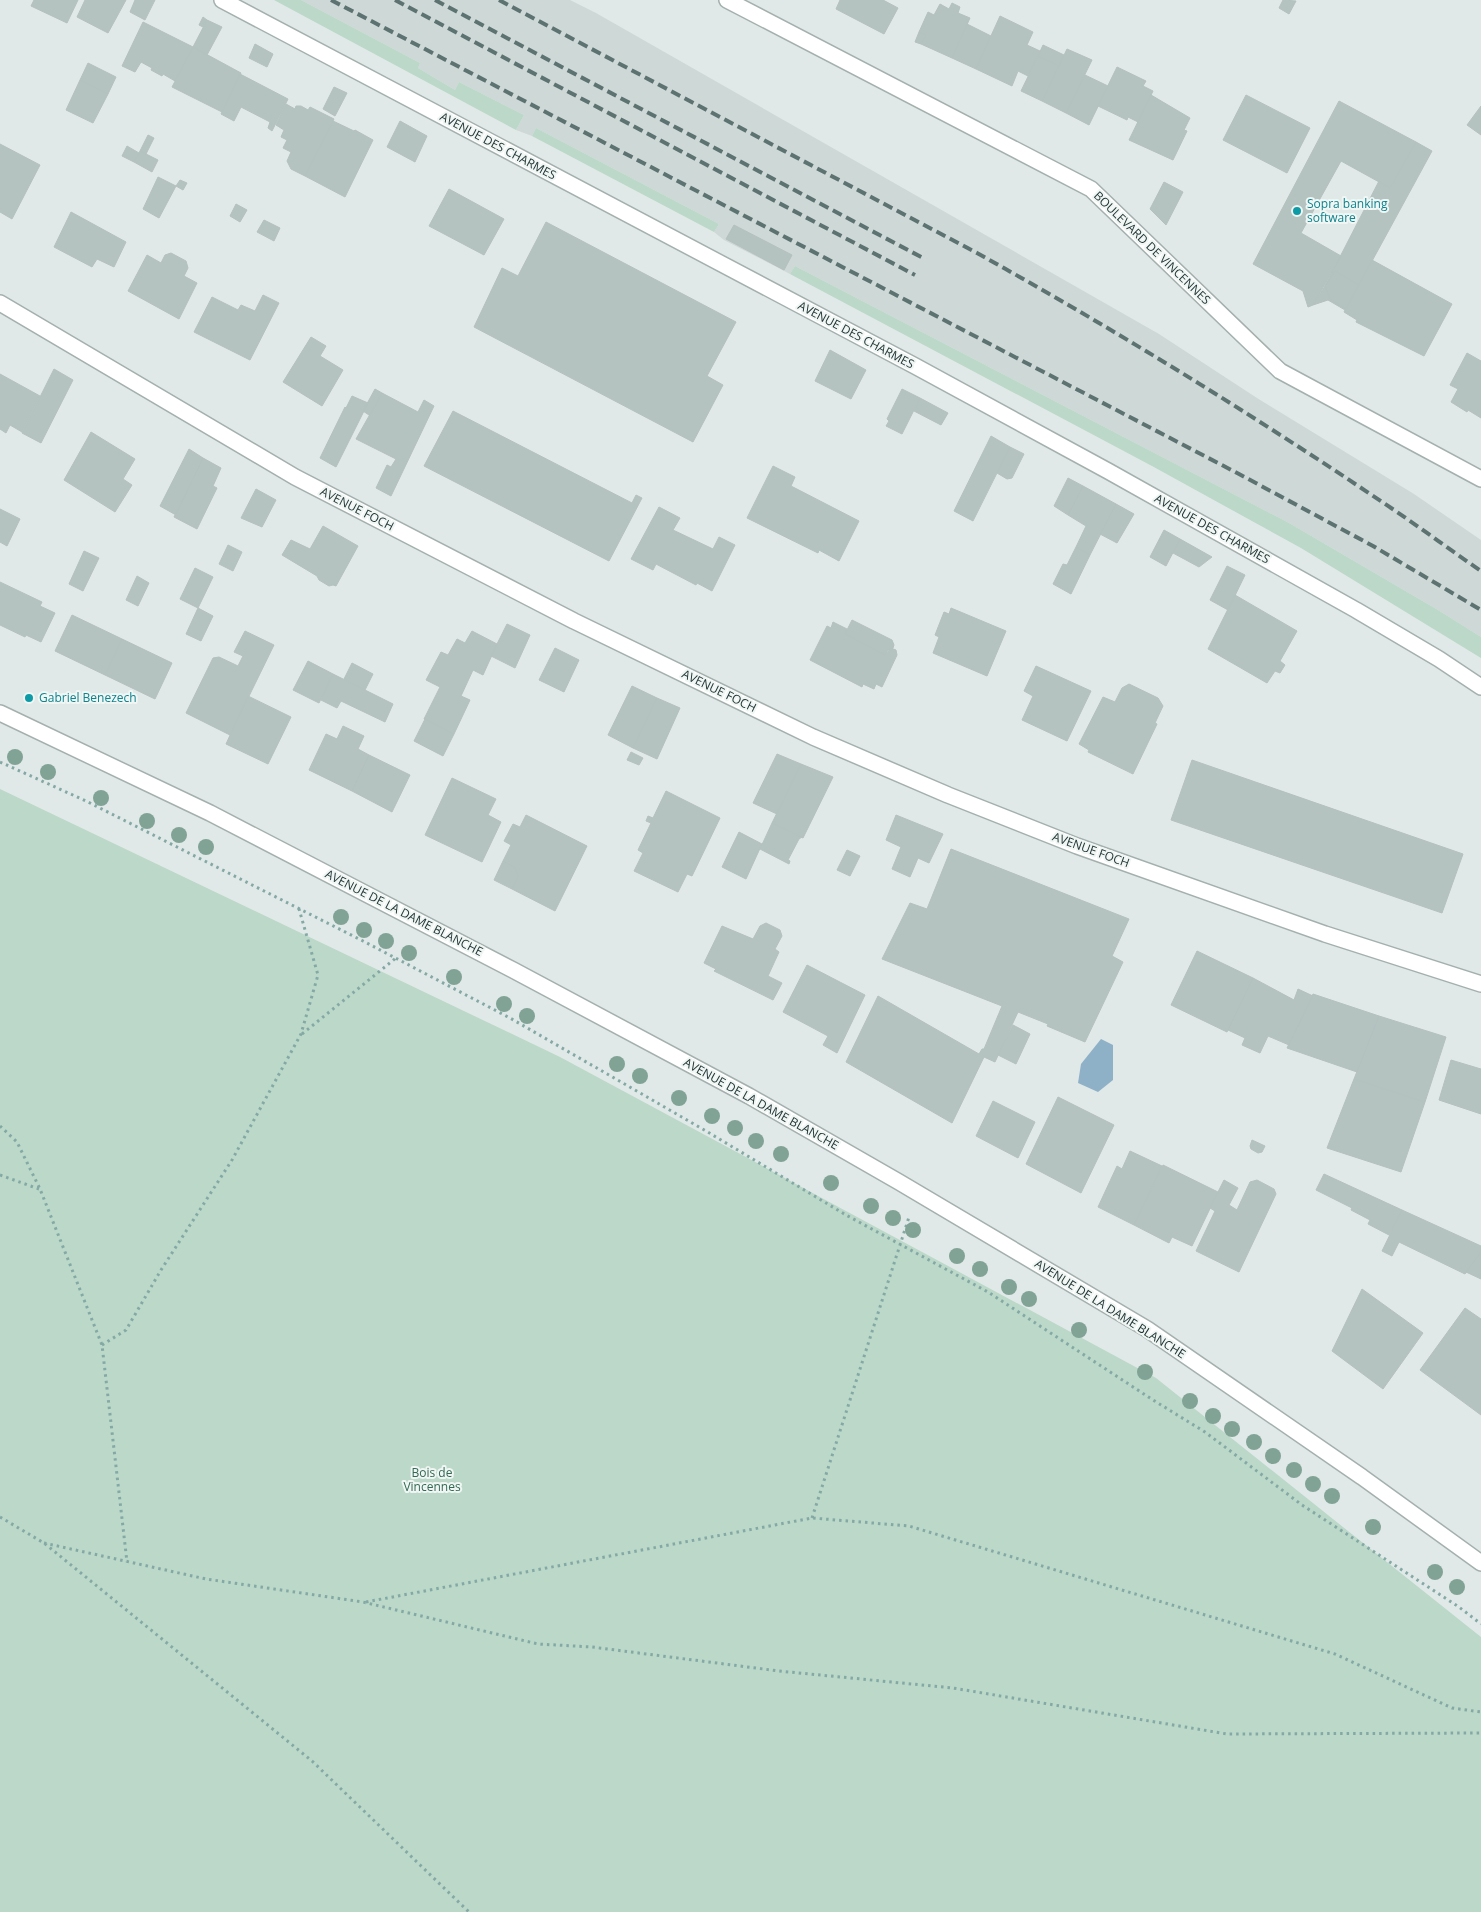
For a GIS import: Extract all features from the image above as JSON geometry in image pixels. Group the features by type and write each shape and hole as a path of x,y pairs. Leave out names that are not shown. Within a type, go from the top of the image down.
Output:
{"street":[{"name":"AVENUE DES CHARMES","path":"222,0 1082,456 1356,610 1439,659 1481,687"},
{"name":"BOULEVARD DE VINCENNES","path":"727,0 1091,189 1280,370 1481,479"},
{"name":"AVENUE FOCH","path":"0,303 295,477 574,621 813,736 948,795 1077,846 1325,934 1481,984"},
{"name":"AVENUE DE LA DAME BLANCHE","path":"0,714 210,813 513,970 749,1096 1147,1329 1362,1477 1481,1564"}],"path":[{"path":"0,762 86,801 510,1018 706,1131 846,1215 988,1292 1153,1400 1206,1432 1302,1505 1443,1596 1481,1624"},
{"path":"102,1345 126,1330 161,1270 232,1160 301,1034 318,975 298,908"},
{"path":"301,1034 396,958"},
{"path":"0,1126 17,1142 40,1189 102,1345 127,1562"},
{"path":"0,1175 40,1189"},
{"path":"812,1518 917,1193"},
{"path":"0,1517 44,1543 312,1761 469,1912"},
{"path":"363,1602 812,1518 909,1526 1334,1654 1452,1708 1481,1712"},
{"path":"44,1543 206,1579 363,1602 538,1644 592,1647 778,1671 953,1688 1227,1734 1481,1733"}],"shaded area":[{"path":"301,0 570,0 596,13 1159,334 1257,398 1414,494 1481,540 1481,637 1289,523 795,266 790,274 724,240 714,232 719,224 536,128 532,136 516,130 524,115 459,82 455,90 418,68 420,63"}],"green space":[{"path":"274,0 301,0 420,63 418,68 455,90 459,82 524,115 516,130"},
{"path":"536,128 719,224 714,232 532,136"},
{"path":"795,266 1289,523 1481,637 1481,658 1301,548 1152,466 790,274"},
{"name":"Bois de Vincennes","path":"0,789 560,1057 1156,1378 1481,1637 1481,1912 0,1912"}],"water":[{"path":"1101,1039 1113,1045 1113,1080 1098,1092 1078,1083 1081,1064"}],"building":[{"path":"34,0 78,0 67,23 31,6"},
{"path":"85,0 126,0 108,33 77,17"},
{"path":"135,0 155,0 145,20 130,12"},
{"path":"840,0 883,0 898,8 884,34 836,9"},
{"path":"1283,0 1296,1 1289,14 1279,8"},
{"path":"952,3 960,7 958,13 970,18 952,58 921,44 926,35 919,32 928,12 934,15 940,4 949,9"},
{"path":"1000,16 1033,32 1027,45 1040,51 1028,76 1018,71 1012,86 976,69"},
{"path":"203,17 207,20 203,27 199,25"},
{"path":"207,20 222,27 207,55 193,47"},
{"path":"143,22 193,47 175,81 151,70 152,68 141,62 135,72 122,66"},
{"path":"967,24 991,36 976,69 952,58"},
{"path":"919,32 926,35 921,44 915,42"},
{"path":"255,44 273,54 267,67 249,58"},
{"path":"1043,45 1064,55 1059,66 1038,56"},
{"path":"193,47 241,73 222,112 172,87"},
{"path":"1067,49 1092,60 1066,113 1042,101"},
{"path":"1038,56 1059,66 1042,101 1021,91"},
{"path":"88,63 116,77 108,94 80,80"},
{"path":"1117,67 1146,81 1143,86 1153,91 1138,122 1128,117 1127,120 1098,106"},
{"path":"240,74 288,99 272,131 268,128 270,122 241,107 234,121 221,114"},
{"path":"1085,75 1108,86 1089,125 1066,113"},
{"path":"80,80 108,94 93,123 66,110"},
{"path":"334,87 347,93 335,116 323,109"},
{"path":"1151,95 1190,118 1184,130 1187,131 1173,160 1129,140"},
{"path":"1246,95 1310,128 1287,173 1223,140"},
{"name":"Sopra banking software","path":"1339,101 1416,142 1390,188 1341,161 1301,233 1341,256 1313,305 1308,307 1303,291 1253,264"},
{"path":"286,104 295,109 296,106 301,106 308,110 310,107 334,119 305,176 291,169 287,161 291,152 283,148 287,140 281,137 284,130 276,125"},
{"path":"1481,106 1481,135 1467,125"},
{"path":"333,121 373,140 345,197 305,176"},
{"path":"400,121 427,136 415,162 387,147"},
{"path":"148,135 154,138 146,154 140,151"},
{"path":"1416,142 1432,151 1359,285 1335,271 1325,286 1379,181 1390,188"},
{"path":"0,144 40,165 12,219 0,212"},
{"path":"127,146 139,153 134,162 122,156"},
{"path":"140,151 158,160 152,172 134,162"},
{"path":"158,177 176,186 159,218 143,209"},
{"path":"180,180 187,183 183,190 176,186"},
{"path":"1164,182 1183,192 1166,225 1150,209"},
{"path":"449,189 504,219 484,255 429,226"},
{"path":"236,204 247,210 240,222 230,216"},
{"path":"71,212 126,242 114,267 97,259 92,267 54,247"},
{"path":"264,220 280,228 274,241 257,232"},
{"path":"546,222 736,322 707,376 723,385 693,442 474,327 502,268 518,276"},
{"path":"734,225 792,255 784,270 726,239"},
{"path":"171,253 186,261 188,268 184,276 197,283 179,319 128,291 147,255 161,263 165,255"},
{"path":"1372,260 1452,304 1424,356 1356,322 1357,320 1344,312"},
{"path":"1335,271 1359,285 1346,309 1330,299 1325,286"},
{"path":"1325,286 1330,299 1345,310 1328,300 1313,305"},
{"path":"263,295 279,303 250,360 194,332 212,297 238,310 241,305 255,311"},
{"path":"311,337 326,346 320,356 343,370 322,406 283,382"},
{"path":"830,350 866,370 851,399 815,381"},
{"path":"1467,353 1481,361 1481,418 1451,402 1458,389 1450,385"},
{"path":"54,369 73,380 41,443 22,433"},
{"path":"0,374 40,396 22,432 10,425 6,433 0,429"},
{"path":"375,389 382,393 369,415 363,411"},
{"path":"902,389 920,398 902,434 886,426 889,421 887,419"},
{"path":"382,393 418,412 424,400 434,406 391,496 376,488 387,465 391,467 396,459 356,439"},
{"path":"352,396 368,403 336,467 320,458"},
{"path":"920,398 948,413 941,425 914,411"},
{"path":"453,411 632,503 636,495 642,498 609,561 424,466"},
{"path":"91,432 135,459 123,479 132,485 115,512 64,480"},
{"path":"991,436 1010,447 973,521 954,511"},
{"path":"1010,447 1024,454 1012,478 1007,479 997,473"},
{"path":"189,449 203,458 176,515 160,506"},
{"path":"203,458 221,468 213,486 217,488 197,529 174,517"},
{"path":"773,466 795,477 791,486 859,521 839,561 819,550 818,553 747,518"},
{"path":"1068,478 1083,486 1068,515 1054,506"},
{"path":"1083,486 1116,504 1090,555 1076,547 1086,526 1068,515"},
{"path":"256,489 276,500 262,527 241,518"},
{"path":"1116,504 1134,514 1117,543 1100,534"},
{"path":"659,507 680,518 673,530 713,549 719,537 735,545 712,591 697,583 696,585 656,564 653,570 631,559"},
{"path":"0,509 20,519 7,546 0,542"},
{"path":"323,526 358,546 336,586 329,586 319,580 317,576 282,555 291,540 310,549"},
{"path":"1164,530 1180,539 1166,566 1150,557"},
{"path":"1180,539 1212,557 1199,567 1173,553"},
{"path":"228,545 242,552 233,571 219,564"},
{"path":"1076,547 1090,555 1071,594 1053,584 1063,564 1067,565"},
{"path":"84,551 99,558 83,591 69,584"},
{"path":"1227,566 1245,575 1228,610 1210,600"},
{"path":"195,568 213,577 198,608 180,599"},
{"path":"137,576 149,583 138,606 126,600"},
{"path":"0,582 42,602 40,606 55,613 41,642 26,635 25,637 0,625"},
{"path":"1235,595 1297,631 1280,661 1285,665 1280,673 1275,671 1267,683 1208,649"},
{"path":"198,608 213,616 201,641 186,634"},
{"path":"951,608 1006,631 987,676 933,653 939,637 935,635 944,612 949,614"},
{"path":"72,615 122,639 105,675 55,651"},
{"path":"852,620 892,640 893,648 888,650 885,655 845,634"},
{"path":"833,622 847,629 845,634 885,655 891,648 896,650 897,655 882,687 876,684 874,689 863,684 862,687 810,660 827,626 831,628"},
{"path":"507,624 530,635 515,668 491,656"},
{"path":"245,631 274,645 230,735 186,713 213,658 219,657 238,666 243,656 234,652"},
{"path":"472,631 497,644 483,675 473,670 461,696 470,700 454,734 424,719 440,687 426,680 441,652 448,655 457,639 465,643"},
{"path":"122,639 172,663 155,699 105,675"},
{"path":"555,648 579,660 564,692 539,680"},
{"path":"308,661 333,674 319,703 293,690"},
{"path":"352,663 373,674 365,690 344,679"},
{"path":"1036,666 1091,691 1067,741 1022,720 1033,696 1024,691"},
{"path":"333,674 393,704 385,722 341,701 337,708 321,700"},
{"path":"1129,684 1158,698 1163,706 1155,723 1157,724 1133,774 1088,752 1089,750 1079,744 1103,697 1115,702 1122,688"},
{"path":"632,686 657,698 633,748 608,735"},
{"path":"248,696 291,717 268,764 226,744"},
{"path":"657,698 680,708 657,759 633,748"},
{"path":"425,719 454,734 443,756 414,741"},
{"path":"343,726 364,736 358,749 369,755 352,791 309,770 326,734 337,739"},
{"path":"631,752 643,758 639,765 627,760"},
{"path":"777,754 801,764 777,814 753,803"},
{"path":"369,755 410,775 392,812 352,791"},
{"path":"1192,760 1463,854 1442,913 1171,820"},
{"path":"801,764 833,777 803,838 772,823"},
{"path":"452,778 496,799 488,815 501,822 482,862 425,835"},
{"path":"666,791 720,818 692,876 687,874 678,892 634,871 643,853 638,850 651,823 646,821 648,816 653,818"},
{"path":"526,815 587,846 555,911 512,889 518,877 515,867 503,861 511,845 504,841 513,824 520,827"},
{"path":"896,815 943,834 929,863 918,858 910,877 892,869 901,847 886,840"},
{"path":"772,823 802,837 799,839 788,860 790,861 789,864 760,849"},
{"path":"739,832 762,844 746,879 722,867"},
{"path":"951,849 1129,919 1112,956 1123,962 1085,1042 1018,1012 995,1062 984,1057 952,1123 846,1062 878,996 979,1054 984,1049 1002,1006 882,959 910,903 927,909"},
{"path":"847,850 860,856 850,876 837,870"},
{"path":"503,861 515,867 518,877 512,889 494,880"},
{"path":"766,923 780,930 782,936 775,949 779,952 768,976 782,983 773,1000 714,971 716,969 704,963 722,926 753,939 760,926"},
{"path":"1197,951 1253,978 1227,1032 1171,1005"},
{"path":"807,965 865,995 837,1053 823,1045 828,1036 783,1012"},
{"path":"1253,978 1294,1000 1298,989 1313,996 1289,1045 1268,1036 1260,1053 1242,1045 1245,1038 1228,1030"},
{"path":"1313,994 1379,1016 1357,1072 1287,1048"},
{"path":"1379,1016 1446,1037 1425,1102 1354,1079"},
{"path":"1013,1025 1030,1034 1016,1064 998,1055"},
{"path":"1451,1060 1481,1069 1481,1114 1439,1100"},
{"path":"1354,1079 1425,1102 1401,1172 1327,1148"},
{"path":"1058,1097 1114,1125 1081,1193 1026,1164"},
{"path":"993,1101 1035,1122 1018,1158 976,1136"},
{"path":"1252,1140 1265,1146 1262,1152 1258,1153 1251,1149"},
{"path":"1130,1151 1162,1166 1134,1225 1098,1207 1117,1166 1122,1169"},
{"path":"1163,1165 1218,1192 1192,1246 1172,1237 1169,1243 1134,1225"},
{"path":"1324,1174 1402,1210 1389,1235 1368,1224 1370,1220 1351,1210 1352,1208 1316,1190"},
{"path":"1224,1180 1238,1188 1229,1205 1237,1210 1250,1182 1257,1180 1274,1189 1276,1194 1239,1272 1196,1251 1215,1211 1210,1208"},
{"path":"1402,1210 1481,1246 1481,1252 1465,1274 1399,1242 1392,1256 1382,1251"},
{"path":"1481,1252 1481,1279 1466,1272"},
{"path":"1362,1289 1423,1333 1383,1389 1332,1351"},
{"path":"1465,1308 1481,1319 1481,1415 1420,1370"}],"railway":[{"path":"331,0 1239,474 1373,546 1481,610"},
{"path":"395,0 915,275"},
{"path":"435,0 923,258"},
{"path":"499,0 977,253 1084,314 1294,444 1397,512 1481,571"}],"place":[{"name":"Sopra banking software","path":"1297,211"},
{"name":"Gabriel Benezech","path":"29,698"}]}
